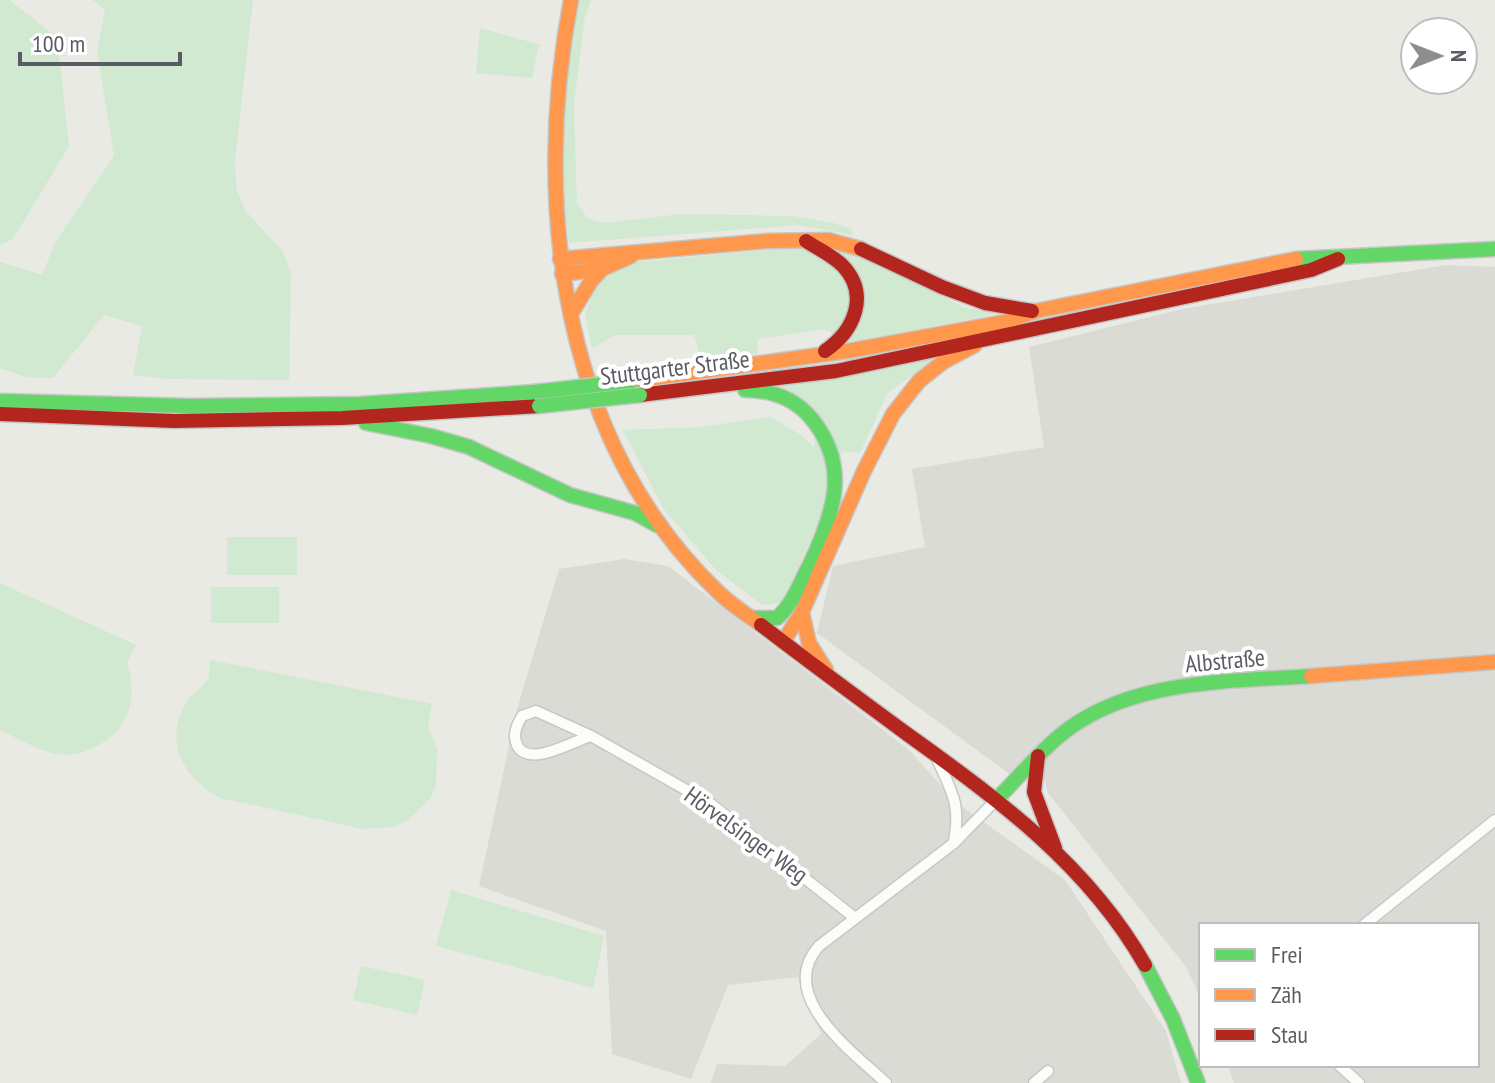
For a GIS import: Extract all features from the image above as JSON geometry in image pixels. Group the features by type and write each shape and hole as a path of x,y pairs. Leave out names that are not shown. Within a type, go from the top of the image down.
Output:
{"main road":[{"path":"571,0 554,125 556,217 561,266 600,418 627,474 663,530 719,593 935,753 1055,849 1097,898 1145,967 1176,1025 1198,1083"},
{"path":"561,266 636,254 802,239 828,240 851,244 942,287 985,303 1036,311"},
{"path":"802,239 834,258 855,282 855,316 849,331 838,344 822,353"},
{"name":"Stuttgarter Straße","path":"0,414 174,421 342,418 537,399 632,381 848,351 1005,322 1036,311 1309,256 1342,258 1375,253 1495,249"},
{"path":"571,314 602,269 636,254"},
{"name":"Stuttgarter Straße","path":"0,401 190,406 640,395 836,371 1311,270 1342,258"},
{"path":"561,266 602,269"},
{"path":"783,642 802,612 864,471 893,414 919,381 943,362 1002,334"},
{"path":"640,395 762,389 798,405 814,420 830,443 837,485 822,534 789,607 777,618 752,618"},
{"path":"342,418 439,437 468,446 570,495 640,512 663,530"},
{"path":"802,612 803,630 809,647 831,677"},
{"name":"Albstraße","path":"996,800 1058,737 1100,710 1146,693 1204,684 1495,662"},
{"path":"1038,756 1034,792 1055,849"}],"street":[{"name":"Hörvelsinger Weg","path":"591,736 542,754 528,755 519,750 515,738 522,716 536,711 591,736 711,804 855,918"},
{"path":"935,753 957,803 954,843"},
{"path":"886,1083 831,1030 809,997 804,970 809,957 819,946 954,843 996,800"},
{"path":"1366,923 1495,820"},
{"path":"1341,1067 1359,1083"},
{"path":"1034,1083 1048,1071"}],"shaded area":[{"path":"1446,265 1495,267 1495,1083 1234,1083 1229,1067 1479,1067 1479,923 1199,923 1199,995 1186,967 1048,793 1038,756 1015,778 817,633 833,566 925,547 912,469 1044,447 1029,347 1182,309"},
{"path":"624,559 668,566 908,749 957,803 1065,880 1166,1031 1181,1083 711,1083 717,1064 785,1066 821,1034 798,977 728,985 691,1079 612,1054 606,931 479,886 517,709 559,569"}],"green space":[{"path":"0,0 9,0 57,37 69,146 13,239 0,245"},
{"path":"92,0 253,0 235,160 236,188 245,210 283,252 291,273 289,380 170,379 133,375 142,326 104,315 53,378 26,377 0,368 0,262 42,275 56,241 114,156 97,53 105,9"},
{"path":"579,0 591,0 585,17 574,105 577,203 588,219 605,223 681,214 793,216 834,223 851,229 853,235 799,225 569,243 564,182 564,121"},
{"path":"480,28 541,45 532,78 476,73"},
{"path":"798,247 860,255 963,307 996,314 852,342 824,329 758,339 757,354 701,358 694,335 614,335 592,349 585,315 598,281 628,263"},
{"path":"939,355 887,394 860,453 842,451 827,504 782,603 762,605 716,570 663,508 623,430 699,427 771,417 804,437 814,448 816,436 779,387"},
{"path":"227,537 297,537 297,575 227,575"},
{"path":"0,583 136,645 127,662 132,688 128,712 107,740 86,751 63,755 43,750 0,730"},
{"path":"211,587 279,587 279,623 211,623"},
{"path":"210,660 432,704 428,725 437,749 436,784 430,799 406,822 393,827 363,829 220,798 207,790 187,770 177,745 177,732 179,718 188,699 208,679"},
{"path":"451,890 604,936 593,988 436,946"},
{"path":"361,966 425,980 417,1015 353,1000"}],"traffic: fast":[{"path":"1296,259 1495,249"},
{"path":"534,392 632,381"},
{"path":"745,390 781,396 804,411 823,436 835,472 831,509 825,528 795,594 777,618 752,618"},
{"path":"0,401 190,406 360,404 534,392"},
{"path":"539,406 640,395"},
{"path":"366,423 469,447 570,495 635,513 657,525"},
{"path":"996,800 1057,738 1113,704 1178,687 1311,676"},
{"path":"1145,965 1173,1019 1198,1083"}],"traffic: slow":[{"path":"571,0 560,78 555,157 559,237 571,316 592,392 623,464 664,531 717,591 761,625"},
{"path":"560,259 766,241 828,240 861,249"},
{"path":"562,274 602,269 631,256"},
{"path":"632,381 848,351 1005,322 1036,311 1296,259"},
{"path":"571,314 602,269"},
{"path":"826,670 809,643 802,612 864,471 893,414 919,381 943,362 975,345"},
{"path":"783,642 802,612"},
{"path":"1311,676 1495,662"}],"traffic: jam":[{"path":"806,241 843,266 856,289 857,300 851,323 825,351"},
{"path":"861,249 942,287 985,303 1032,311"},
{"path":"640,395 836,371 1311,270 1338,259"},
{"path":"0,414 174,421 342,418 539,406"},
{"path":"761,625 975,784 1039,837 1097,896 1145,965"},
{"path":"1038,756 1034,792 1055,848"}]}
